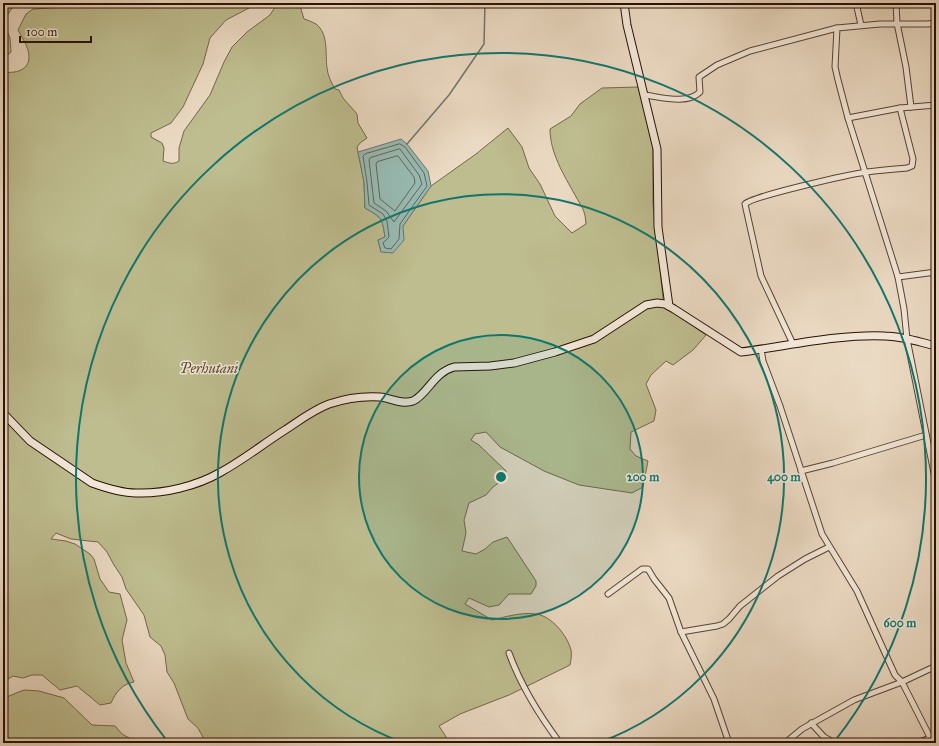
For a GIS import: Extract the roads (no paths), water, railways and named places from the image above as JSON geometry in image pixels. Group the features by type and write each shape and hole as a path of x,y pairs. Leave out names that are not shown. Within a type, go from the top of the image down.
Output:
{"street":[{"path":"624,3 627,25 657,149 658,227 669,306"},
{"path":"856,3 860,25"},
{"path":"896,3 897,23 906,67 911,107"},
{"path":"644,95 690,99 700,92 699,77 717,65 734,57 780,42 806,37 838,28 860,25 936,23"},
{"path":"838,28 835,67 848,118 898,277 904,309 907,339 936,483"},
{"path":"848,118 900,108 936,105"},
{"path":"793,344 762,276 745,204 751,200 790,189 866,172 907,168 912,166 913,159 900,108"},
{"path":"898,277 936,272"},
{"path":"3,413 30,441 92,483 103,487 135,493 149,493 203,481 220,473 325,406 351,399 371,397 383,397 402,402 410,402 418,397 437,377 449,368 514,363 566,349 604,334 646,305 657,303 669,306 739,352 862,336 886,336 936,346"},
{"path":"761,349 763,362 818,522 829,547 857,591 895,675 902,682 931,740 917,743"},
{"path":"801,471 858,456 926,435"},
{"path":"681,632 723,624 730,619 740,606 778,576 805,559 829,547"},
{"path":"608,594 642,569 647,568 669,598 681,632 714,699 729,743"},
{"path":"509,653 525,689 539,714 560,743"},
{"path":"785,743 811,723 854,700 902,682 936,666"},
{"path":"811,723 824,737 835,743"}],"water":[{"path":"401,139 407,144 428,171 431,186 403,226 404,240 393,253 381,252 378,240 385,237 383,225 378,216 365,208 364,182 358,152"}],"waterway":[{"path":"407,144 449,95 484,44 485,3"}],"park label":[{"name":"Perhutani","path":"209,368"}]}
